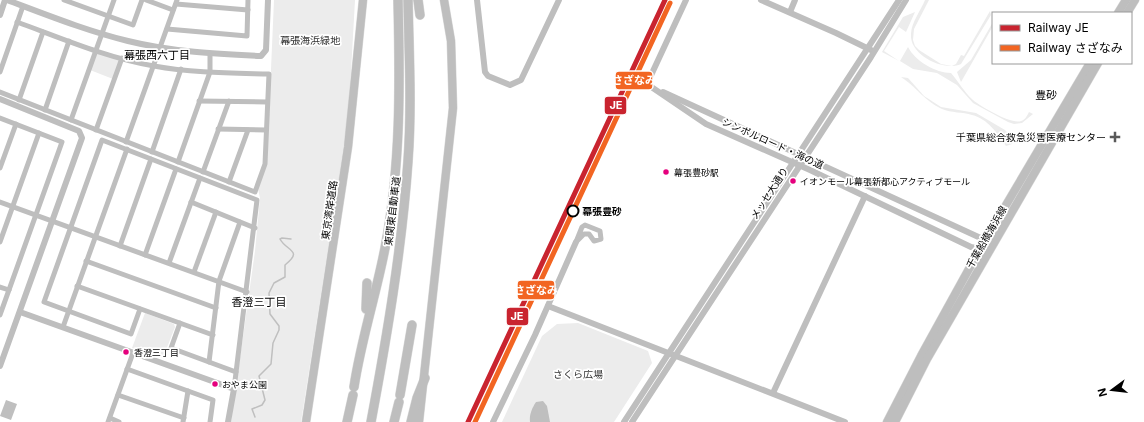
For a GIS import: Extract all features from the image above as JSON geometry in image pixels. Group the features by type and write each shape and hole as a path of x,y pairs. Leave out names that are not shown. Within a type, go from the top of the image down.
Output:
{"highway":[{"name":"東関東自動車道","path":"347,422 363,335 385,248 395,182 398,125 398,0"},
{"name":"東関東自動車道","path":"371,422 386,342 408,160 410,88 408,0"},
{"path":"418,0 420,15"},
{"path":"363,335 367,283"},
{"path":"394,422 400,399 412,326"},
{"path":"411,422 424,378"}],"main road":[{"path":"419,422 453,108 450,41 444,0"},
{"path":"449,0 456,65 456,97 453,108"},
{"path":"1119,12 1126,0"},
{"path":"1128,12 1135,0"},
{"name":"東京湾岸道路","path":"306,422 348,147 361,3"},
{"name":"千葉船橋海浜線","path":"887,422 921,356 985,240 1089,64"},
{"name":"千葉船橋海浜線","path":"895,422 926,359 1097,64"}],"street":[{"path":"0,15 6,0 102,34 160,48 210,54 261,56 266,50 268,0"},
{"path":"64,0 133,25 142,0"},
{"path":"71,120 114,0"},
{"path":"146,0 174,10"},
{"path":"167,29 248,36 248,0"},
{"path":"477,0 485,72 488,76 510,85 521,80 559,0"},
{"path":"647,84 686,0"},
{"path":"761,0 790,12 874,52"},
{"path":"790,12 795,0"},
{"name":"メッセ大通り","path":"802,155 899,0"},
{"name":"メッセ大通り","path":"624,422 802,155 874,52 906,0"},
{"path":"126,142 176,2 248,10"},
{"path":"0,72 23,6"},
{"path":"0,92 255,192 265,164 269,74 210,72 153,66 96,50 17,22"},
{"path":"19,100 43,32"},
{"path":"45,110 69,41"},
{"path":"178,162 210,72 210,54"},
{"path":"96,130 122,58"},
{"path":"152,152 181,69"},
{"name":"シンボルロード・海の道","path":"647,84 706,124 865,196 971,247 980,249 992,247"},
{"name":"シンボルロード・海の道","path":"647,84 985,240 992,247"},
{"path":"0,99 79,131 81,134 81,142 0,366"},
{"path":"200,101 267,102"},
{"path":"203,172 229,101"},
{"path":"0,118 62,142 0,315"},
{"path":"0,168 16,124"},
{"path":"218,129 266,130"},
{"path":"229,182 248,130"},
{"path":"0,242 39,133"},
{"path":"140,309 131,334 44,302 102,140 257,200 247,292 228,422"},
{"path":"63,327 127,149"},
{"path":"120,246 151,159"},
{"name":"メッセ大通り","path":"632,422 676,356 796,164"},
{"path":"145,255 176,169"},
{"path":"170,263 200,178"},
{"path":"774,393 865,196"},
{"path":"0,202 247,292"},
{"path":"191,202 255,228"},
{"path":"194,272 216,212"},
{"path":"209,362 219,281 240,222"},
{"path":"493,422 548,306 582,227 585,225 600,231 602,235 601,239 596,241 589,234 584,234 576,242"},
{"path":"86,261 216,308"},
{"path":"77,286 213,335"},
{"path":"0,287 9,290"},
{"path":"548,306 774,393 844,422"},
{"path":"20,312 234,389"},
{"path":"180,323 171,348 236,372"},
{"path":"120,422 109,420 133,353"},
{"path":"127,369 214,400 210,422"},
{"path":"118,394 183,420 188,391"}],"green space":[{"name":"幕張海浜緑地","path":"274,0 355,0 349,108 301,422 231,422 255,251 260,198 258,189 267,161"},
{"path":"925,0 929,0 914,29 913,40 915,46 941,64 951,66 937,64 929,60 921,55 912,42 911,30"},
{"path":"990,11 991,15 961,64 952,66 956,64 961,55 964,56"},
{"path":"915,12 906,32 899,27 884,51 899,61 882,52 903,17"},
{"path":"992,24 992,28 961,82 957,72 971,60"},
{"path":"908,47 916,57 926,65 939,71 951,73 970,97 989,110 1004,118 1017,121 1024,120 1029,112 1033,114 1022,123 1014,124 1008,122 973,103 957,85 937,73 913,69 900,61"},
{"path":"97,53 120,60 113,79 90,70"},
{"path":"901,77 908,78 924,96 941,107 976,113 1005,130 1013,139 1012,144 1006,146 992,127 978,117 942,109 935,105 925,98"},
{"path":"145,313 174,324 175,327 163,358 132,348"},
{"name":"さくら広場","path":"578,323 648,351 652,363 614,422 502,422 542,336 557,324"}],"shaded area":[{"path":"6,400 17,404 11,420 0,416"},
{"path":"543,401 547,406 550,422 530,422 530,414 536,402"}],"waterway":[{"path":"255,417 252,409 262,405 265,400 259,376 271,364 273,343 279,330 279,326 270,314 269,293 274,283 285,277 285,265 293,256 292,251 280,239 291,239"}],"rail line":[{"name":"JE","path":"468,422 665,0"},
{"name":"さざなみ","path":"475,422 670,3"}],"place":[{"name":"千葉県総合救急災害医療センター","path":"1115,137"},
{"name":"幕張豊砂駅","path":"666,172"},
{"name":"イオンモール幕張新都心アクティブモール","path":"793,181"},
{"name":"幕張豊砂","path":"573,211"},
{"name":"香澄三丁目","path":"126,352"},
{"name":"おやま公園","path":"215,384"}],"district":[{"name":"幕張西六丁目","path":"157,55"},
{"name":"豊砂","path":"1046,95"},
{"name":"香澄三丁目","path":"259,302"}]}
